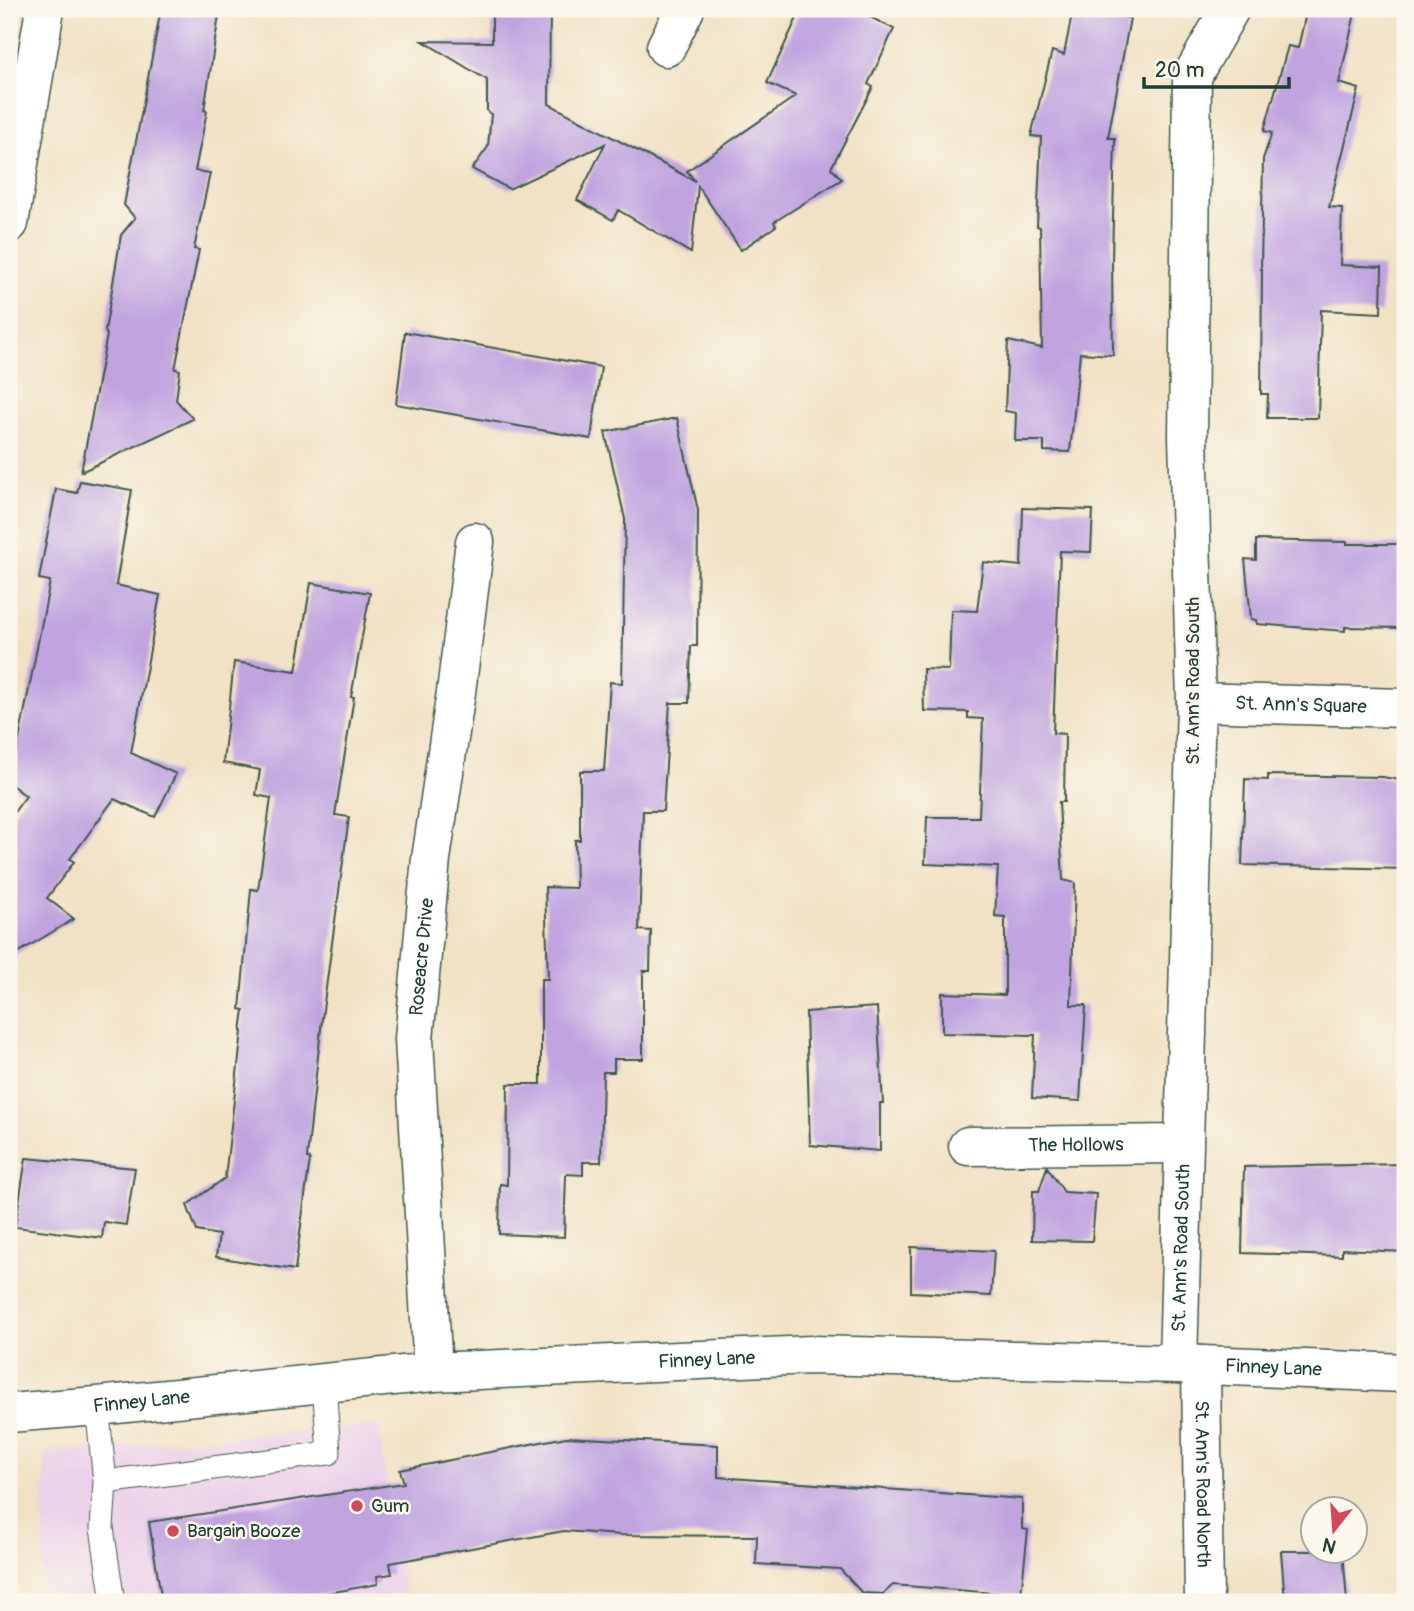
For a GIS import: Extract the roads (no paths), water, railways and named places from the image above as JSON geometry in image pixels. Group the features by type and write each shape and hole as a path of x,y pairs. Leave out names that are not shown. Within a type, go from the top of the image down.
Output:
{"street":[{"path":"9,223 45,9"},
{"path":"666,47 685,9"},
{"name":"St. Ann's Road South","path":"1189,1364 1183,1144 1196,702 1188,437 1192,76 1230,9"},
{"name":"Roseacre Drive","path":"433,1372 414,1039 431,859 475,542"},
{"name":"St. Ann's Square","path":"1196,702 1405,708"},
{"name":"The Hollows","path":"968,1146 1183,1144"},
{"name":"Finney Lane","path":"9,1413 433,1372 812,1355 1189,1364 1405,1373"},
{"name":"St. Ann's Road North","path":"1189,1364 1204,1602"}],"lane":[{"path":"105,1482 330,1453 324,1384"},
{"path":"97,1406 105,1482 102,1528 113,1602"}],"place":[{"name":"Gum","path":"357,1506"},
{"name":"Bargain Booze","path":"173,1531"}]}
